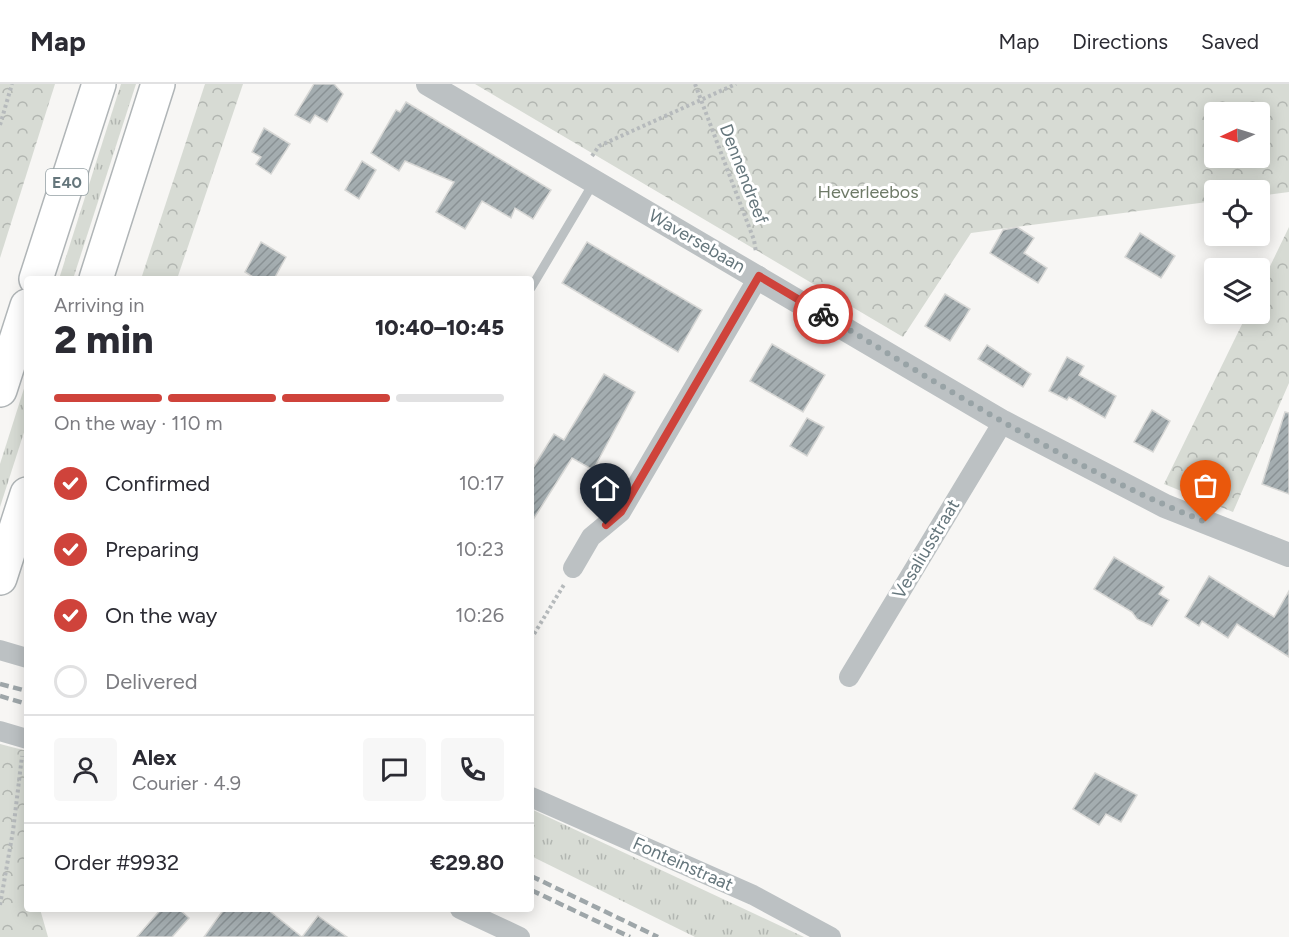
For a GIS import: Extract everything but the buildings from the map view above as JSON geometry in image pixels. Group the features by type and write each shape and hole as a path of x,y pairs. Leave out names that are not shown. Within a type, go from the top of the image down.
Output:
{"highway":[{"name":"E40","path":"37,276 99,84"},
{"path":"97,276 158,84"},
{"path":"0,390 24,315"},
{"path":"0,578 24,503"}],"street":[{"name":"Waversebaan","path":"428,84 759,276 1003,422 1165,506 1289,555"},
{"path":"573,568 591,537 621,512 759,276"},
{"name":"Vesaliusstraat","path":"849,677 1003,422"},
{"path":"0,650 24,657"},
{"path":"0,731 24,738"},
{"name":"Fonteinstraat","path":"534,798 753,895 831,937"},
{"path":"466,912 520,937"}],"lane":[{"path":"534,282 587,178"}],"path":[{"path":"0,125 12,84"},
{"name":"Dennendreef","path":"695,84 754,240 759,276"},
{"path":"587,178 599,146 736,84"},
{"path":"534,634 573,568"},
{"path":"0,905 13,831 24,746"}],"green space":[{"path":"0,84 55,84 0,258"},
{"path":"121,84 136,84 74,276 60,276"},
{"path":"205,84 243,84 178,276 142,276"},
{"name":"Heverleebos","path":"475,84 1289,84 1289,192 1270,195 1270,180 1204,180 1204,202 971,233 903,337"},
{"path":"1289,227 1289,383 1233,512 1164,484 1242,324 1270,324 1270,266"},
{"path":"24,388 24,432 0,507 0,464"},
{"path":"0,744 24,750 24,912 41,912 48,937 0,937"},
{"path":"534,810 804,937 695,937 534,857"}],"railway":[{"path":"0,684 24,690"},
{"path":"0,696 24,703"},
{"path":"534,877 658,937"},
{"path":"534,891 630,937"}],"way so far":[{"path":"823,314 1003,422 1165,506 1206,522"}],"route":[{"path":"606,525 621,512 759,276 823,314"}]}
